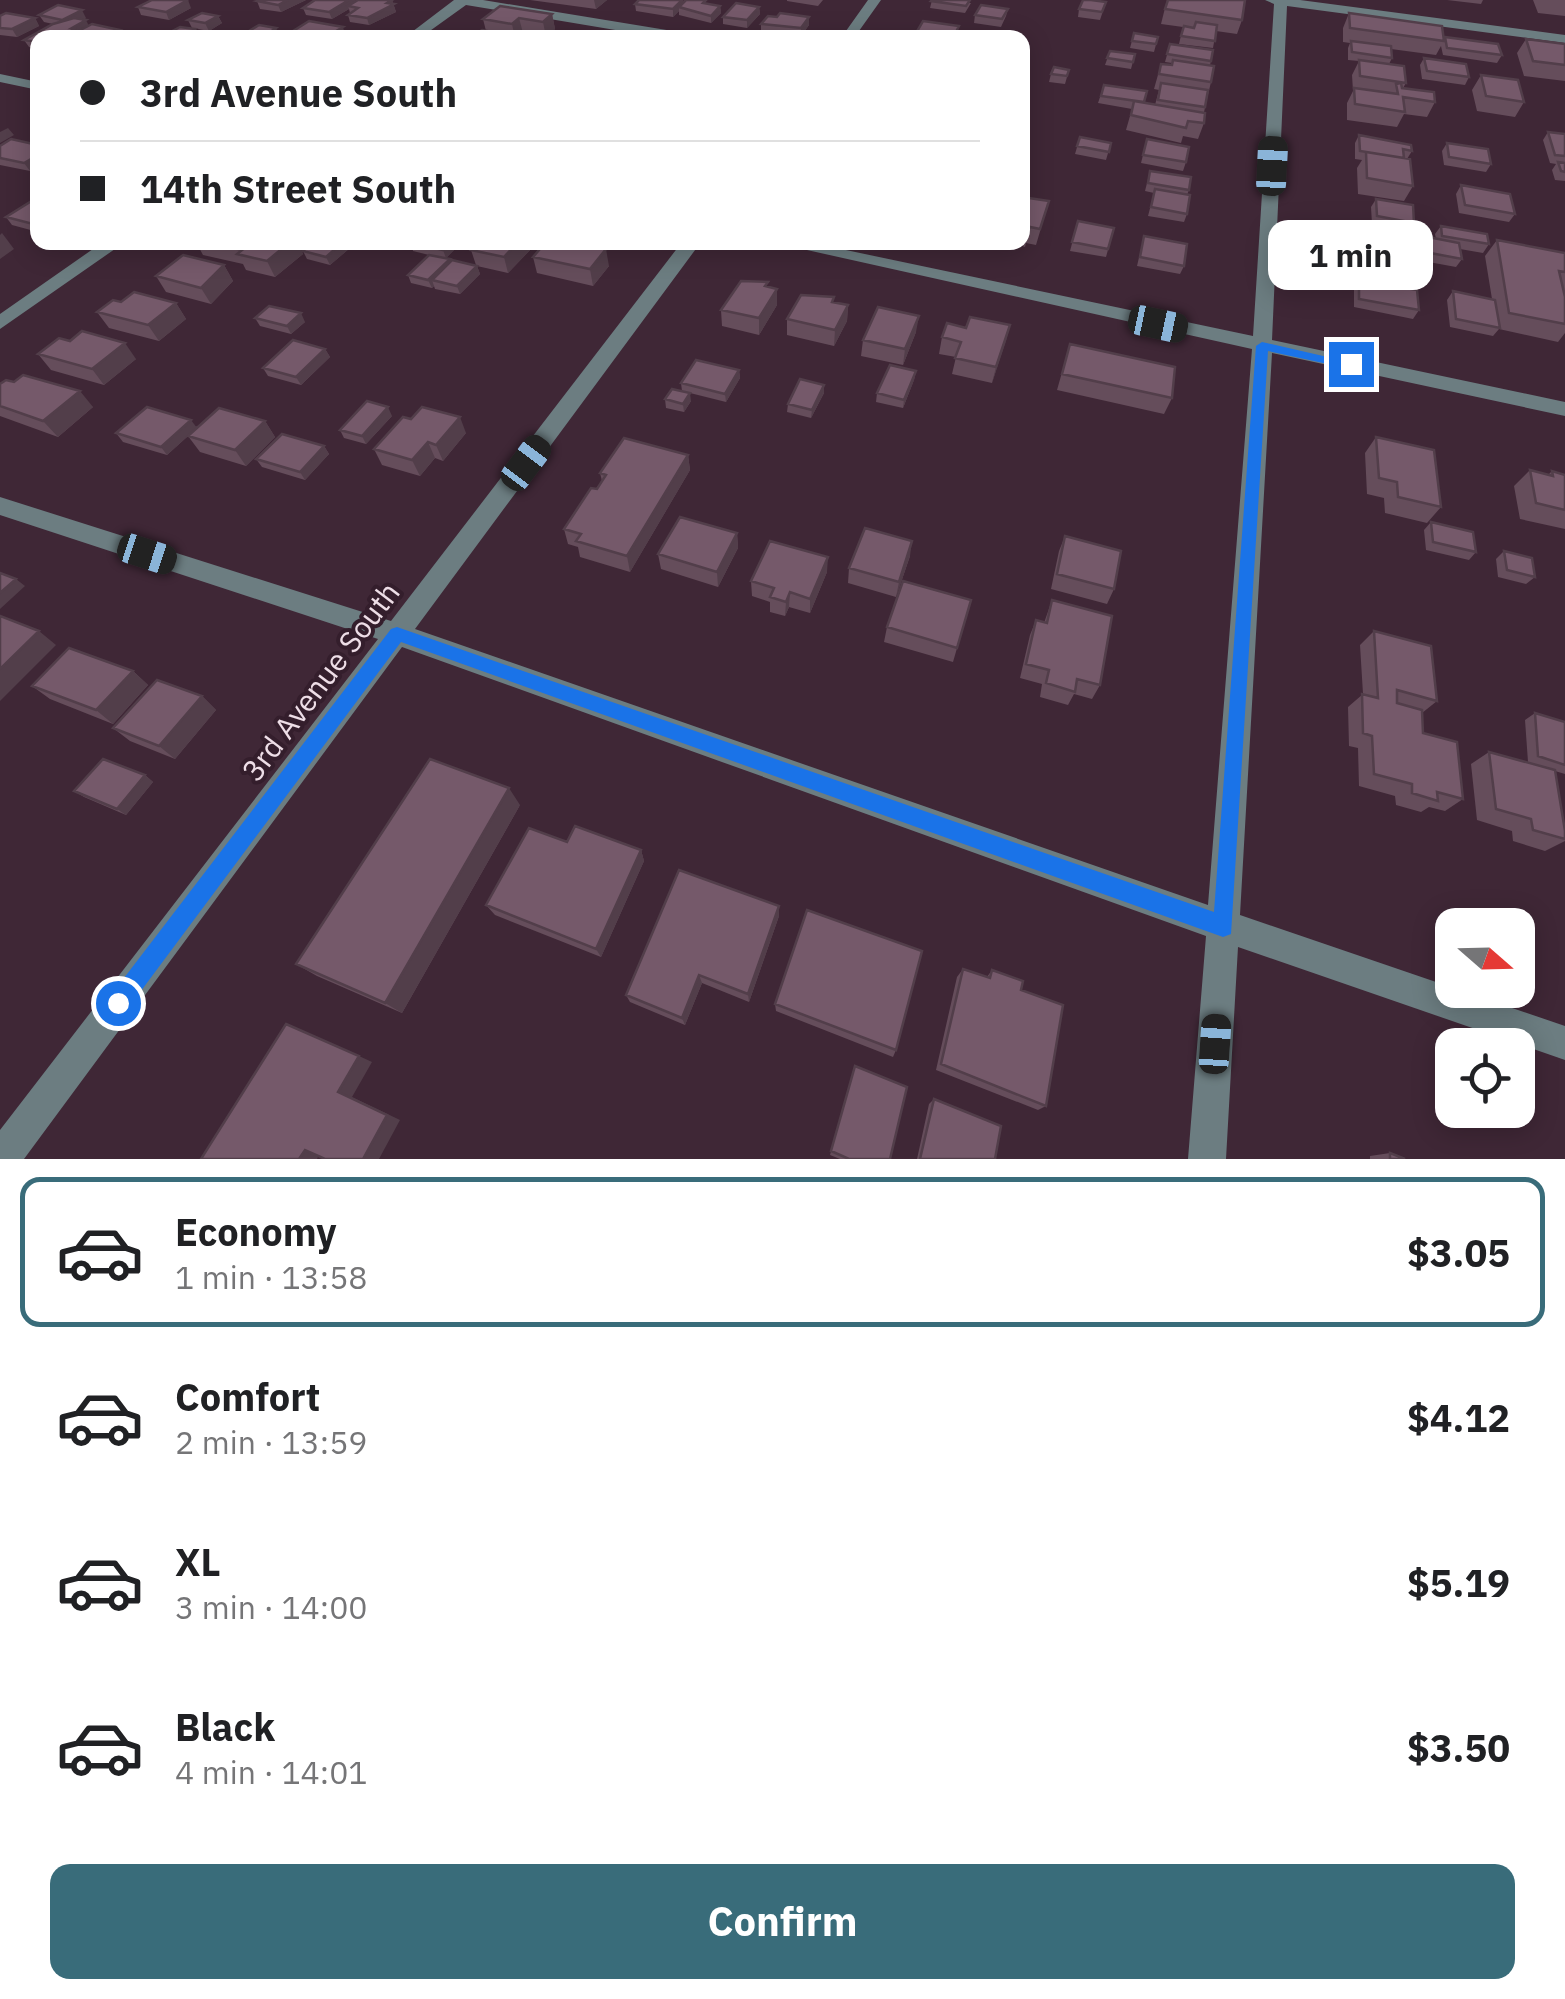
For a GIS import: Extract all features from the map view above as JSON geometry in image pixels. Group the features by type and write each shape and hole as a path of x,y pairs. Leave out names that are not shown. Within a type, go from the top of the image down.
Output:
{"street":[{"path":"421,30 462,0 643,30"},
{"path":"853,30 875,0"},
{"path":"1271,0 1565,39"},
{"path":"1207,1159 1262,346 1281,1"},
{"path":"0,78 30,84"},
{"path":"0,324 105,250"},
{"name":"3rd Avenue South","path":"1,1159 686,250"},
{"path":"817,250 1565,409"},
{"path":"0,506 397,634 1565,1043"}],"building":[{"path":"152,0 188,0 166,12 138,7"},
{"path":"288,0 278,5 257,1"},
{"path":"315,0 349,0 329,12 303,8"},
{"path":"358,0 392,0 387,3 394,4 367,18 348,15 358,8 348,6"},
{"path":"639,0 682,0 673,9 635,4"},
{"path":"686,0 706,0 703,3 720,6 711,16 679,7"},
{"path":"932,0 970,0 966,6"},
{"path":"1083,0 1106,2 1102,12 1079,9"},
{"path":"1168,0 1245,0 1242,20 1165,9"},
{"path":"736,3 759,7 747,20 723,17"},
{"path":"58,5 82,10 62,20 39,15"},
{"path":"981,5 1008,9 1002,19 975,15"},
{"path":"500,6 552,14 543,22 519,18 512,24 483,19"},
{"path":"6,13 35,18 12,29 0,28 0,16"},
{"path":"202,13 218,16 205,23 188,20"},
{"path":"780,13 809,17 801,28 761,24 768,16 777,17"},
{"path":"1349,13 1442,26 1444,41 1350,28"},
{"path":"74,18 86,20 72,30 42,30"},
{"path":"309,21 343,27 338,30 295,30"},
{"path":"923,21 959,26 957,30 918,30"},
{"path":"1196,22 1217,25 1215,41 1181,36 1184,26 1194,28"},
{"path":"92,24 120,30 80,30"},
{"path":"259,25 276,28 273,30 251,30"},
{"path":"1134,33 1158,37 1156,44 1132,41"},
{"path":"1445,37 1498,44 1502,55 1447,48"},
{"path":"1526,39 1565,44 1565,65 1533,61"},
{"path":"1351,41 1391,46 1392,58 1352,52"},
{"path":"1170,44 1213,50 1211,61 1167,54"},
{"path":"1110,51 1135,54 1133,62 1107,58"},
{"path":"1424,58 1466,64 1469,77 1427,71"},
{"path":"1173,60 1214,66 1211,82 1159,74 1161,64 1172,65"},
{"path":"1359,60 1404,66 1406,83 1360,76"},
{"path":"1054,67 1069,70 1067,76 1051,74"},
{"path":"1481,75 1518,80 1524,102 1486,96"},
{"path":"1161,83 1208,90 1205,107 1158,100"},
{"path":"1401,83 1402,88 1434,92 1435,102 1403,97 1405,112 1355,104 1354,88 1398,94 1396,84"},
{"path":"1104,85 1147,91 1144,102 1101,96"},
{"path":"1134,101 1205,113 1204,123 1188,121 1186,128 1131,115"},
{"path":"1548,132 1565,134 1565,156 1555,155"},
{"path":"1359,135 1411,145 1412,151 1403,149 1404,158 1360,151"},
{"path":"1080,137 1111,143 1109,152 1077,146"},
{"path":"11,139 30,143 30,160 24,163 0,158 0,146"},
{"path":"1147,139 1189,147 1186,162 1143,155"},
{"path":"1447,143 1488,149 1491,164 1449,157"},
{"path":"1366,152 1410,159 1413,186 1367,178"},
{"path":"1150,171 1191,177 1189,190 1148,183"},
{"path":"1461,185 1510,194 1515,214 1465,205"},
{"path":"1155,189 1190,195 1187,214 1151,207"},
{"path":"1030,198 1049,201 1040,229 1030,227"},
{"path":"1376,199 1413,205 1414,223 1377,216"},
{"path":"30,202 30,223 6,217"},
{"path":"1078,221 1114,228 1108,249 1072,242"},
{"path":"1441,226 1487,234 1489,244 1442,236"},
{"path":"1362,227 1421,238 1424,260 1369,250"},
{"path":"1144,236 1187,244 1184,266 1140,257"},
{"path":"1423,236 1459,243 1462,259 1425,252"},
{"path":"1497,240 1565,253 1565,272 1559,271 1565,297 1565,324 1509,313"},
{"path":"242,250 280,250 267,261 237,254"},
{"path":"304,250 334,250 326,257"},
{"path":"471,250 511,250 504,257"},
{"path":"539,250 605,250 590,269 533,257"},
{"path":"183,255 224,265 201,288 156,276"},
{"path":"429,255 450,259 428,280 408,275"},
{"path":"452,260 477,266 457,286 432,280"},
{"path":"1359,279 1417,290 1419,310 1359,299"},
{"path":"741,281 768,282 765,286 777,289 759,318 721,310"},
{"path":"1453,291 1495,300 1500,328 1456,319"},
{"path":"134,292 176,303 148,325 97,312"},
{"path":"801,295 834,297 832,302 848,305 835,330 787,319"},
{"path":"269,306 301,313 287,326 255,318"},
{"path":"878,307 919,316 905,349 863,340"},
{"path":"970,317 1010,325 996,367 955,358 961,342 942,337 947,323 966,328"},
{"path":"82,331 125,343 92,369 38,354 59,338 70,341"},
{"path":"293,340 325,349 296,377 263,368"},
{"path":"1070,344 1175,367 1172,398 1062,374"},
{"path":"696,360 739,370 725,394 681,383"},
{"path":"890,365 916,371 904,400 877,393"},
{"path":"23,375 80,391 43,421 0,406 0,384 6,380 14,382"},
{"path":"800,379 824,385 812,410 788,404"},
{"path":"672,389 690,393 683,404 665,399"},
{"path":"367,401 388,407 362,436 340,430"},
{"path":"147,407 191,420 161,447 116,433"},
{"path":"422,407 460,417 436,445 428,442 412,460 374,449 403,417 411,419"},
{"path":"219,408 265,421 235,450 188,436"},
{"path":"282,434 324,446 300,472 256,459"},
{"path":"1376,437 1434,450 1441,507 1398,497 1397,482 1379,478"},
{"path":"624,438 688,455 627,556 576,541 581,534 564,529 591,488 597,489 606,475 600,473"},
{"path":"1530,470 1565,475 1565,510 1536,503"},
{"path":"680,517 737,533 717,572 658,554"},
{"path":"1431,522 1473,532 1476,552 1433,542"},
{"path":"865,528 912,541 899,582 849,568"},
{"path":"1065,536 1121,551 1114,589 1057,574"},
{"path":"770,541 828,557 810,599 790,592 786,602 770,597 774,588 751,581"},
{"path":"1504,551 1532,558 1535,577 1507,570"},
{"path":"0,573 16,579 0,593"},
{"path":"903,581 971,600 957,648 887,627"},
{"path":"1052,600 1112,616 1100,685 1077,679 1075,692 1046,683 1049,670 1026,664 1036,620 1047,623"},
{"path":"0,616 39,631 0,669"},
{"path":"1374,631 1431,646 1437,701 1397,690 1397,703 1422,710 1423,733 1457,742 1463,799 1437,792 1438,801 1412,793 1412,784 1374,774 1372,736 1363,733 1362,694 1378,698"},
{"path":"69,648 133,671 96,710 32,686"},
{"path":"157,680 202,696 159,746 113,728"},
{"path":"1535,713 1565,722 1565,765 1538,756"},
{"path":"1489,752 1555,770 1565,839 1533,830 1531,819 1496,809"},
{"path":"103,759 145,775 117,809 74,791"},
{"path":"430,759 509,788 385,1003 296,964"},
{"path":"575,826 641,850 596,949 486,905 529,828 567,842"},
{"path":"679,870 779,906 748,994 699,975 682,1018 626,995"},
{"path":"807,910 922,951 896,1050 775,1004"},
{"path":"963,969 990,978 992,970 1023,981 1021,990 1063,1005 1046,1106 941,1064"},
{"path":"286,1024 359,1056 338,1092 387,1115 363,1159 325,1159 305,1150 299,1159 201,1159"},
{"path":"855,1066 907,1087 890,1159 849,1159 831,1151"},
{"path":"934,1099 1001,1126 995,1159 920,1159"}],"route":[{"path":"118,1003 397,634 1223,926 1262,346 1351,364"}]}
